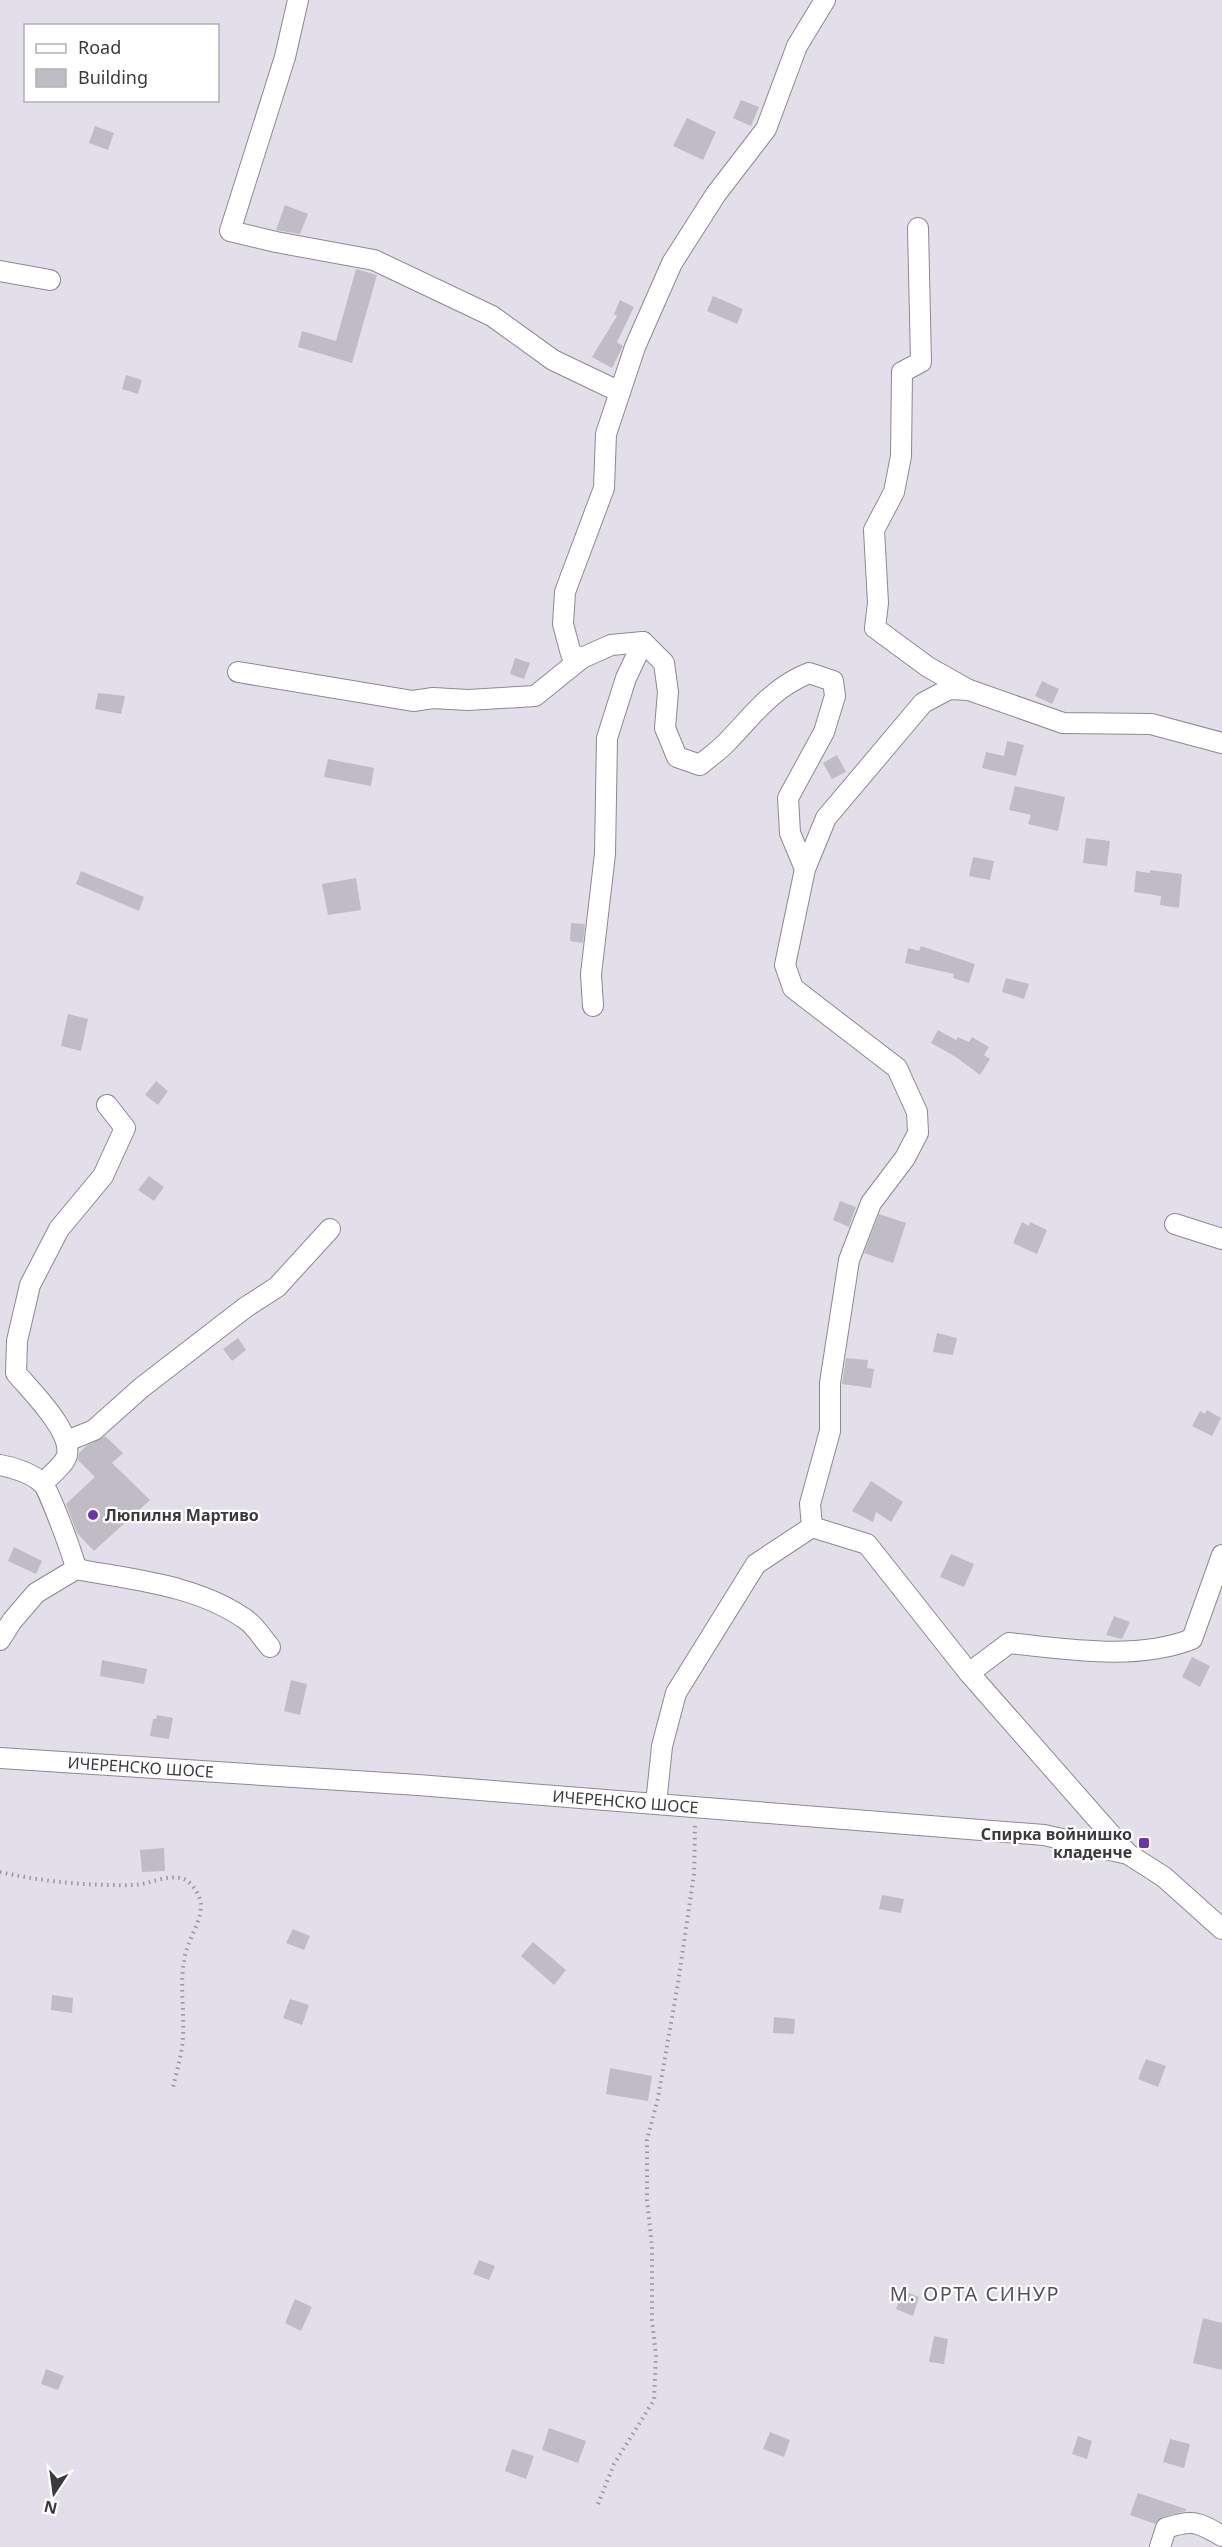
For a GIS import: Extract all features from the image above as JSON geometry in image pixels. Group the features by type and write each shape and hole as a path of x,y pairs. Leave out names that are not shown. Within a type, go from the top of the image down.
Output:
{"street":[{"path":"298,0 285,57 230,231 374,260 492,316 553,360 620,392"},
{"path":"582,658 571,654 563,624 566,592 604,489 606,434 635,347 672,263 716,194 766,129 797,46 825,0"},
{"path":"918,228 921,362 902,372 901,456 894,492 874,530 878,603 875,628 928,667 969,690 1063,723 1151,724 1222,743"},
{"path":"0,271 51,280"},
{"path":"643,642 664,663 668,692 665,728 677,757 700,765 727,743 756,709 793,679 809,673 833,681 835,696 824,732 788,798 790,833 805,869"},
{"path":"238,672 412,701 433,698 468,700 535,696 582,658 611,645 643,642"},
{"path":"593,1006 591,974 605,854 607,738 626,678 643,642"},
{"path":"812,1527 810,1504 830,1431 830,1383 849,1260 871,1203 905,1158 918,1133 917,1112 897,1068 793,988 785,965 805,869 826,818 922,703 949,689 969,690"},
{"path":"43,1484 67,1457 67,1441 16,1373 17,1341 30,1285 59,1229 103,1176 125,1128 107,1105"},
{"path":"1175,1224 1222,1239"},
{"path":"67,1441 94,1430 141,1388 246,1307 277,1287 330,1229"},
{"path":"0,1465 12,1467 43,1484 73,1554 76,1569"},
{"path":"812,1527 867,1544 969,1673 1128,1854"},
{"path":"656,1804 662,1746 676,1693 756,1564 812,1527"},
{"path":"969,1673 1009,1643 1107,1652 1175,1646 1192,1639 1222,1555"},
{"path":"0,1640 12,1621 36,1593 76,1569 170,1587 210,1599 248,1620 270,1647"},
{"name":"ИЧЕРЕНСКО ШОСЕ","path":"0,1758 406,1785 1044,1835 1128,1854 1164,1877 1222,1929"},
{"path":"1160,2547 1166,2528 1187,2521 1206,2527 1222,2536"}],"path":[{"path":"598,2504 614,2464 654,2400 656,2356 652,2320 652,2246 646,2200 647,2140 658,2098 685,1940 694,1874 696,1807"},
{"path":"0,1872 26,1878 99,1886 148,1884 169,1877 183,1878 195,1889 201,1904 184,1958 181,1984 182,2047 173,2087"}],"building":[{"path":"741,100 759,107 751,126 733,118"},
{"path":"687,118 716,132 703,160 673,146"},
{"path":"95,126 114,133 108,150 89,143"},
{"path":"285,205 308,214 300,234 276,230"},
{"path":"356,269 377,275 352,363 298,347 302,331 336,341"},
{"path":"713,296 743,309 737,324 707,311"},
{"path":"620,300 634,307 617,342 623,346 612,368 592,357 617,316 614,314"},
{"path":"126,375 142,380 138,394 122,389"},
{"path":"515,658 530,663 524,679 510,674"},
{"path":"1042,681 1059,689 1052,704 1035,696"},
{"path":"98,693 125,696 121,714 95,709"},
{"path":"1007,741 1024,745 1016,776 982,768 986,752 1004,756"},
{"path":"837,755 846,772 832,779 823,763"},
{"path":"328,759 374,768 371,786 324,777"},
{"path":"1015,786 1065,797 1058,831 1028,824 1031,815 1009,810"},
{"path":"1086,838 1110,841 1107,866 1083,863"},
{"path":"973,857 994,861 990,880 969,876"},
{"path":"1150,870 1182,874 1179,908 1160,905 1161,896 1134,892 1136,871 1150,873"},
{"path":"81,871 144,897 139,911 76,884"},
{"path":"356,878 361,910 328,915 322,884"},
{"path":"571,923 585,924 583,943 570,941"},
{"path":"921,946 975,964 969,983 953,978 954,974 905,963 908,948 919,951"},
{"path":"1006,978 1029,984 1024,999 1002,992"},
{"path":"68,1014 88,1019 81,1051 61,1046"},
{"path":"938,1030 956,1040 958,1037 969,1042 972,1037 989,1047 984,1055 990,1059 980,1075 956,1057 931,1043"},
{"path":"156,1081 168,1091 158,1105 145,1095"},
{"path":"149,1176 164,1187 154,1201 138,1190"},
{"path":"840,1201 856,1207 849,1227 833,1220"},
{"path":"879,1214 906,1223 893,1263 864,1253"},
{"path":"1022,1222 1029,1226 1030,1222 1047,1230 1037,1254 1013,1243"},
{"path":"937,1333 957,1338 953,1355 933,1352"},
{"path":"238,1338 246,1350 232,1361 223,1349"},
{"path":"846,1358 868,1360 867,1368 874,1369 871,1388 842,1384"},
{"path":"1207,1410 1221,1418 1212,1436 1192,1426 1200,1411 1205,1414"},
{"path":"105,1436 123,1453 112,1463 150,1500 94,1551 77,1533 66,1504 95,1477 78,1460 79,1453 86,1446"},
{"path":"871,1481 903,1502 891,1522 876,1512 873,1522 852,1511"},
{"path":"14,1547 42,1561 36,1574 8,1561"},
{"path":"951,1554 974,1564 964,1587 940,1577"},
{"path":"1114,1616 1130,1622 1122,1639 1106,1635"},
{"path":"1192,1657 1210,1666 1200,1687 1182,1677"},
{"path":"102,1660 147,1669 144,1684 100,1676"},
{"path":"291,1680 307,1684 300,1715 284,1711"},
{"path":"157,1715 173,1718 169,1739 150,1736 153,1719 156,1719"},
{"path":"164,1848 165,1871 142,1872 140,1850"},
{"path":"882,1895 904,1899 901,1913 879,1909"},
{"path":"293,1929 310,1936 304,1950 286,1943"},
{"path":"533,1942 566,1970 554,1985 521,1956"},
{"path":"52,1995 73,1998 72,2013 51,2010"},
{"path":"290,1999 309,2005 302,2025 283,2018"},
{"path":"774,2017 795,2019 794,2034 773,2033"},
{"path":"1146,2059 1166,2066 1158,2087 1138,2079"},
{"path":"610,2068 652,2076 648,2101 606,2094"},
{"path":"479,2260 495,2266 489,2280 473,2274"},
{"path":"903,2291 919,2297 913,2316 896,2309"},
{"path":"295,2299 312,2307 301,2331 285,2323"},
{"path":"1203,2318 1222,2323 1222,2370 1193,2363"},
{"path":"934,2336 948,2339 944,2364 929,2362"},
{"path":"46,2369 64,2376 58,2390 41,2384"},
{"path":"549,2428 586,2441 578,2463 542,2450"},
{"path":"770,2432 790,2440 784,2457 763,2449"},
{"path":"1078,2436 1092,2441 1087,2459 1072,2454"},
{"path":"1170,2439 1190,2444 1184,2468 1163,2462"},
{"path":"512,2449 534,2456 526,2479 505,2471"},
{"path":"1138,2493 1186,2509 1186,2511 1162,2517 1155,2524 1130,2515"}],"place":[{"name":"Люпилня Мартиво","path":"93,1515"},
{"name":"Спирка войнишко кладенче","path":"1144,1843"}],"district":[{"name":"М. ОРТА СИНУР","path":"975,2294"}]}
